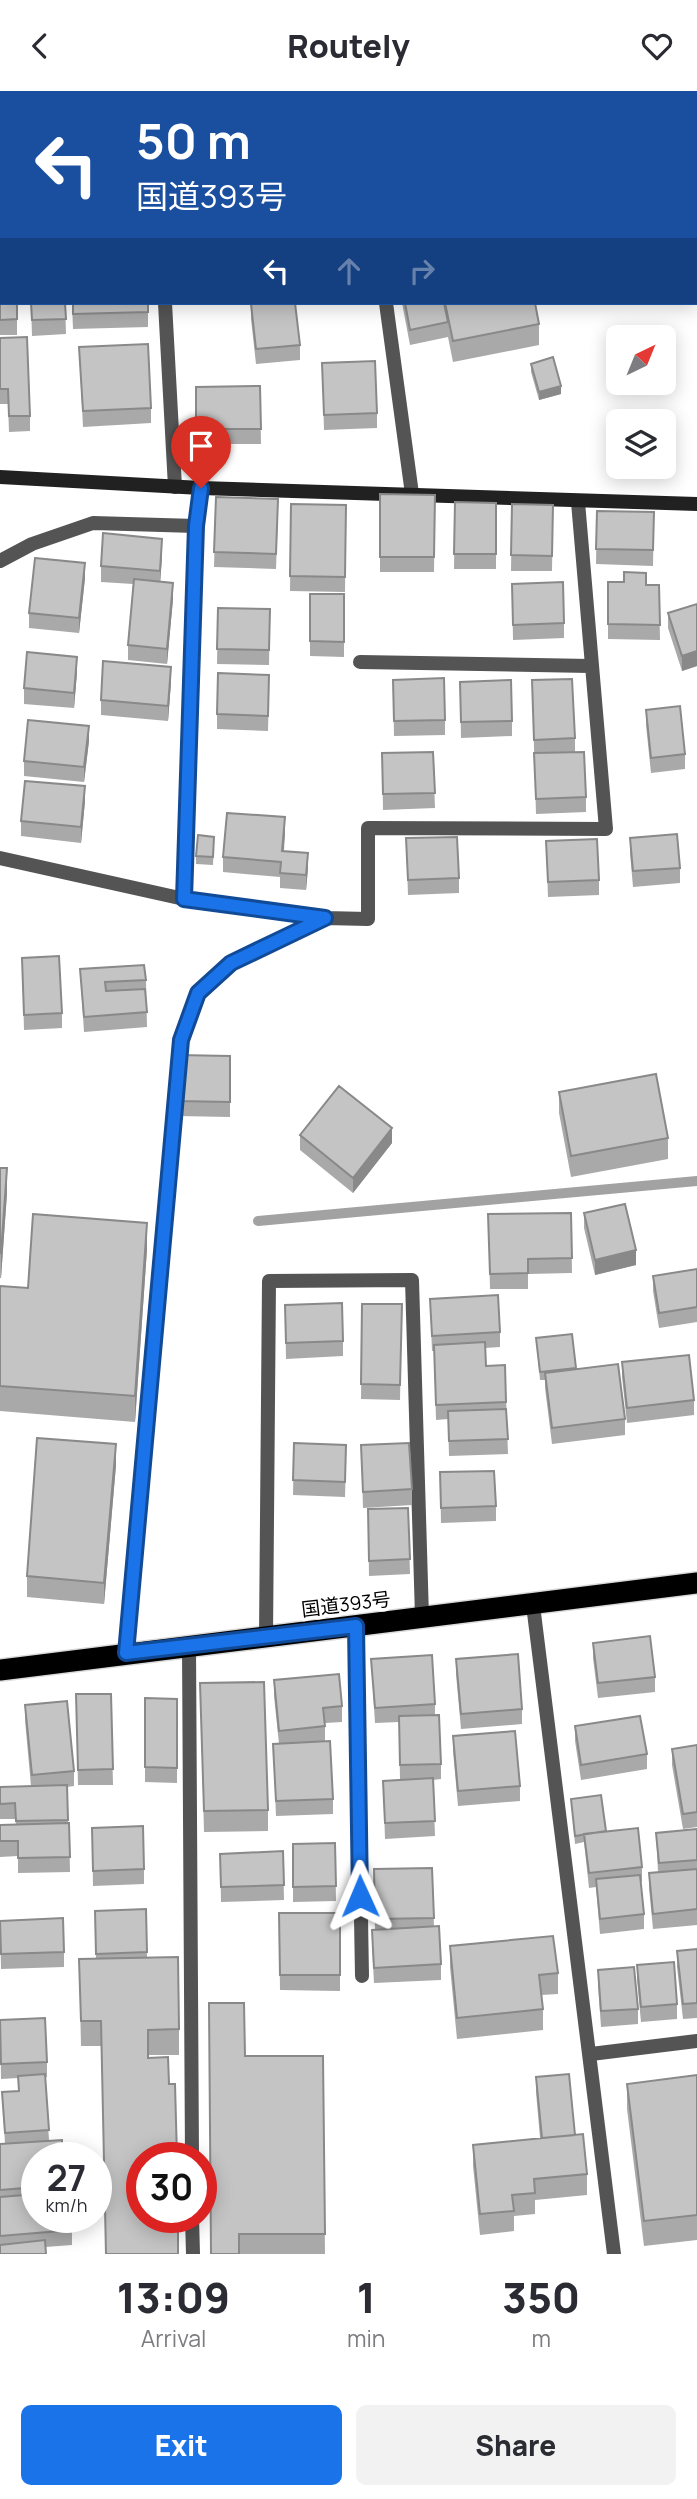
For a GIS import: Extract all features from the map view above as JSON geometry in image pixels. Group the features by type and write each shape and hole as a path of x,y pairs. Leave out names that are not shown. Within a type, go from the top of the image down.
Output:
{"highway":[{"name":"国道393号","path":"0,1670 697,1583"}],"street":[{"path":"165,305 175,487"},
{"path":"386,305 412,494"},
{"path":"0,478 201,488 697,504"},
{"path":"184,899 196,526 201,488"},
{"path":"0,857 184,899 325,918 368,919 368,828 606,829 578,502"},
{"path":"0,561 32,544 93,523 196,526"},
{"path":"360,662 590,666"},
{"path":"126,1653 181,1040 198,993 231,963 325,918"},
{"path":"266,1637 269,1281 412,1280 422,1616"},
{"path":"533,1605 614,2254"},
{"path":"356,1626 362,1976"},
{"path":"189,1647 192,2142"},
{"path":"591,2054 697,2042"},
{"path":"192,2233 192,2254"}],"building":[{"path":"0,305 17,305 17,319 0,320"},
{"path":"31,305 65,305 66,319 32,320"},
{"path":"73,305 148,305 148,312 73,314"},
{"path":"251,305 295,305 300,345 256,349"},
{"path":"405,305 444,305 448,322 410,330"},
{"path":"445,305 535,305 539,324 453,341"},
{"path":"27,337 30,416 9,416 8,389 0,389 0,338"},
{"path":"148,344 151,408 83,411 79,347"},
{"path":"553,357 561,386 539,392 531,364"},
{"path":"375,361 377,413 324,415 322,363"},
{"path":"260,386 261,429 196,429 196,387"},
{"path":"380,494 435,495 434,557 380,557"},
{"path":"216,497 278,499 276,554 214,552"},
{"path":"455,502 496,503 496,554 454,554"},
{"path":"291,504 346,505 345,577 290,576"},
{"path":"512,504 553,505 552,556 511,555"},
{"path":"597,511 654,512 653,550 596,549"},
{"path":"103,533 162,539 160,571 101,566"},
{"path":"35,558 85,563 79,618 29,613"},
{"path":"624,572 646,573 646,585 659,585 660,625 608,624 608,582 624,582"},
{"path":"134,579 173,583 167,649 128,645"},
{"path":"563,582 564,623 513,625 512,584"},
{"path":"310,594 344,594 344,642 310,641"},
{"path":"697,604 697,651 682,656 668,613"},
{"path":"218,608 270,609 269,650 217,649"},
{"path":"27,652 77,657 74,693 24,688"},
{"path":"103,661 171,667 168,706 101,700"},
{"path":"218,673 269,675 268,716 217,714"},
{"path":"444,678 445,720 394,721 393,680"},
{"path":"572,679 575,738 534,740 532,680"},
{"path":"511,680 512,721 461,722 460,682"},
{"path":"680,706 685,754 651,758 646,710"},
{"path":"28,720 89,726 84,767 24,761"},
{"path":"433,752 435,793 383,794 382,753"},
{"path":"584,752 586,797 536,799 534,753"},
{"path":"25,781 85,786 81,827 21,821"},
{"path":"227,813 285,817 282,851 308,853 306,875 280,873 281,862 223,857"},
{"path":"677,834 680,868 633,871 630,838"},
{"path":"198,835 214,837 213,857 196,856"},
{"path":"457,837 459,878 408,880 406,838"},
{"path":"597,839 599,880 548,882 546,841"},
{"path":"59,956 62,1013 24,1015 22,958"},
{"path":"144,965 146,980 105,982 106,991 145,989 147,1012 84,1017 80,969"},
{"path":"178,1055 230,1056 230,1102 177,1101"},
{"path":"656,1074 668,1138 571,1156 559,1092"},
{"path":"339,1086 392,1128 353,1178 300,1135"},
{"path":"0,1168 7,1168 1,1253 0,1253"},
{"path":"625,1204 636,1250 595,1260 584,1213"},
{"path":"571,1213 572,1258 528,1259 528,1273 490,1274 488,1214"},
{"path":"33,1214 147,1223 135,1396 0,1386 0,1286 28,1288"},
{"path":"697,1269 697,1307 659,1313 653,1276"},
{"path":"498,1295 500,1332 432,1336 430,1299"},
{"path":"342,1303 343,1341 286,1343 285,1305"},
{"path":"362,1304 402,1304 400,1385 361,1384"},
{"path":"572,1334 576,1368 540,1372 536,1338"},
{"path":"485,1342 486,1366 505,1365 506,1402 436,1405 434,1345"},
{"path":"689,1355 694,1400 627,1408 622,1362"},
{"path":"618,1364 625,1419 552,1428 545,1373"},
{"path":"506,1409 508,1439 449,1441 448,1411"},
{"path":"37,1438 116,1444 104,1583 27,1576"},
{"path":"294,1443 346,1445 345,1482 293,1480"},
{"path":"409,1443 412,1489 363,1492 361,1445"},
{"path":"494,1471 496,1506 441,1508 440,1472"},
{"path":"408,1508 410,1559 369,1561 368,1509"},
{"path":"650,1636 655,1677 598,1683 593,1643"},
{"path":"518,1654 522,1709 461,1714 456,1659"},
{"path":"432,1655 435,1704 375,1708 371,1659"},
{"path":"339,1674 342,1706 323,1708 325,1726 279,1731 274,1680"},
{"path":"264,1682 268,1810 204,1811 200,1683"},
{"path":"76,1694 111,1694 113,1769 78,1770"},
{"path":"145,1698 177,1699 177,1768 145,1767"},
{"path":"67,1701 74,1771 32,1775 25,1705"},
{"path":"439,1715 441,1764 400,1765 399,1716"},
{"path":"640,1716 647,1754 581,1765 575,1726"},
{"path":"515,1731 520,1786 458,1791 453,1736"},
{"path":"330,1741 333,1799 276,1801 273,1744"},
{"path":"697,1745 697,1812 683,1814 672,1749"},
{"path":"433,1778 435,1821 385,1823 383,1781"},
{"path":"67,1785 68,1820 16,1821 15,1803 0,1804 0,1787"},
{"path":"601,1795 606,1831 575,1836 571,1799"},
{"path":"69,1823 70,1857 18,1858 18,1841 0,1841 0,1825"},
{"path":"143,1826 144,1869 93,1871 92,1828"},
{"path":"638,1828 642,1867 589,1873 584,1834"},
{"path":"697,1829 697,1860 659,1863 656,1833"},
{"path":"335,1843 336,1886 293,1887 293,1844"},
{"path":"283,1851 284,1885 221,1887 220,1854"},
{"path":"432,1868 434,1918 375,1919 374,1869"},
{"path":"697,1869 697,1909 653,1914 649,1873"},
{"path":"640,1875 644,1914 600,1919 596,1879"},
{"path":"146,1909 147,1952 96,1954 95,1911"},
{"path":"279,1913 340,1913 340,1975 280,1975"},
{"path":"63,1918 64,1952 1,1954 0,1921"},
{"path":"439,1926 441,1964 374,1968 372,1930"},
{"path":"553,1936 558,1973 539,1975 543,2009 457,2018 450,1946"},
{"path":"697,1949 697,2003 683,2004 677,1951"},
{"path":"178,1957 179,2029 148,2030 148,2058 168,2057 169,2084 175,2084 177,2142 126,2142 126,2233 178,2233 178,2254 106,2254 106,2233 112,2233 112,2142 104,2142 101,2021 81,2021 79,1959"},
{"path":"674,1962 677,2004 641,2007 637,1965"},
{"path":"634,1967 638,2009 601,2011 598,1970"},
{"path":"209,2003 244,2003 245,2056 323,2056 325,2234 239,2234 239,2254 211,2254 211,2233 217,2233 217,2142 210,2142"},
{"path":"45,2018 47,2062 1,2064 0,2020"},
{"path":"45,2074 49,2130 5,2133 2,2092 19,2091 18,2076"},
{"path":"569,2074 575,2135 542,2138 536,2077"},
{"path":"697,2075 697,2215 644,2221 627,2084"},
{"path":"583,2134 587,2174 534,2179 535,2193 512,2195 514,2211 480,2214 473,2145"},
{"path":"62,2140 62,2142 31,2142"},
{"path":"21,2143 21,2188 0,2190 0,2144"},
{"path":"21,2195 21,2233 36,2233 0,2236 0,2197"},
{"path":"45,2240 46,2254 0,2254 0,2245"}],"waterway":[{"path":"258,1221 697,1181"}],"route":[{"path":"201,488 196,526 184,899 325,918 231,963 198,993 181,1040 126,1653 356,1626 360,1896"}]}
